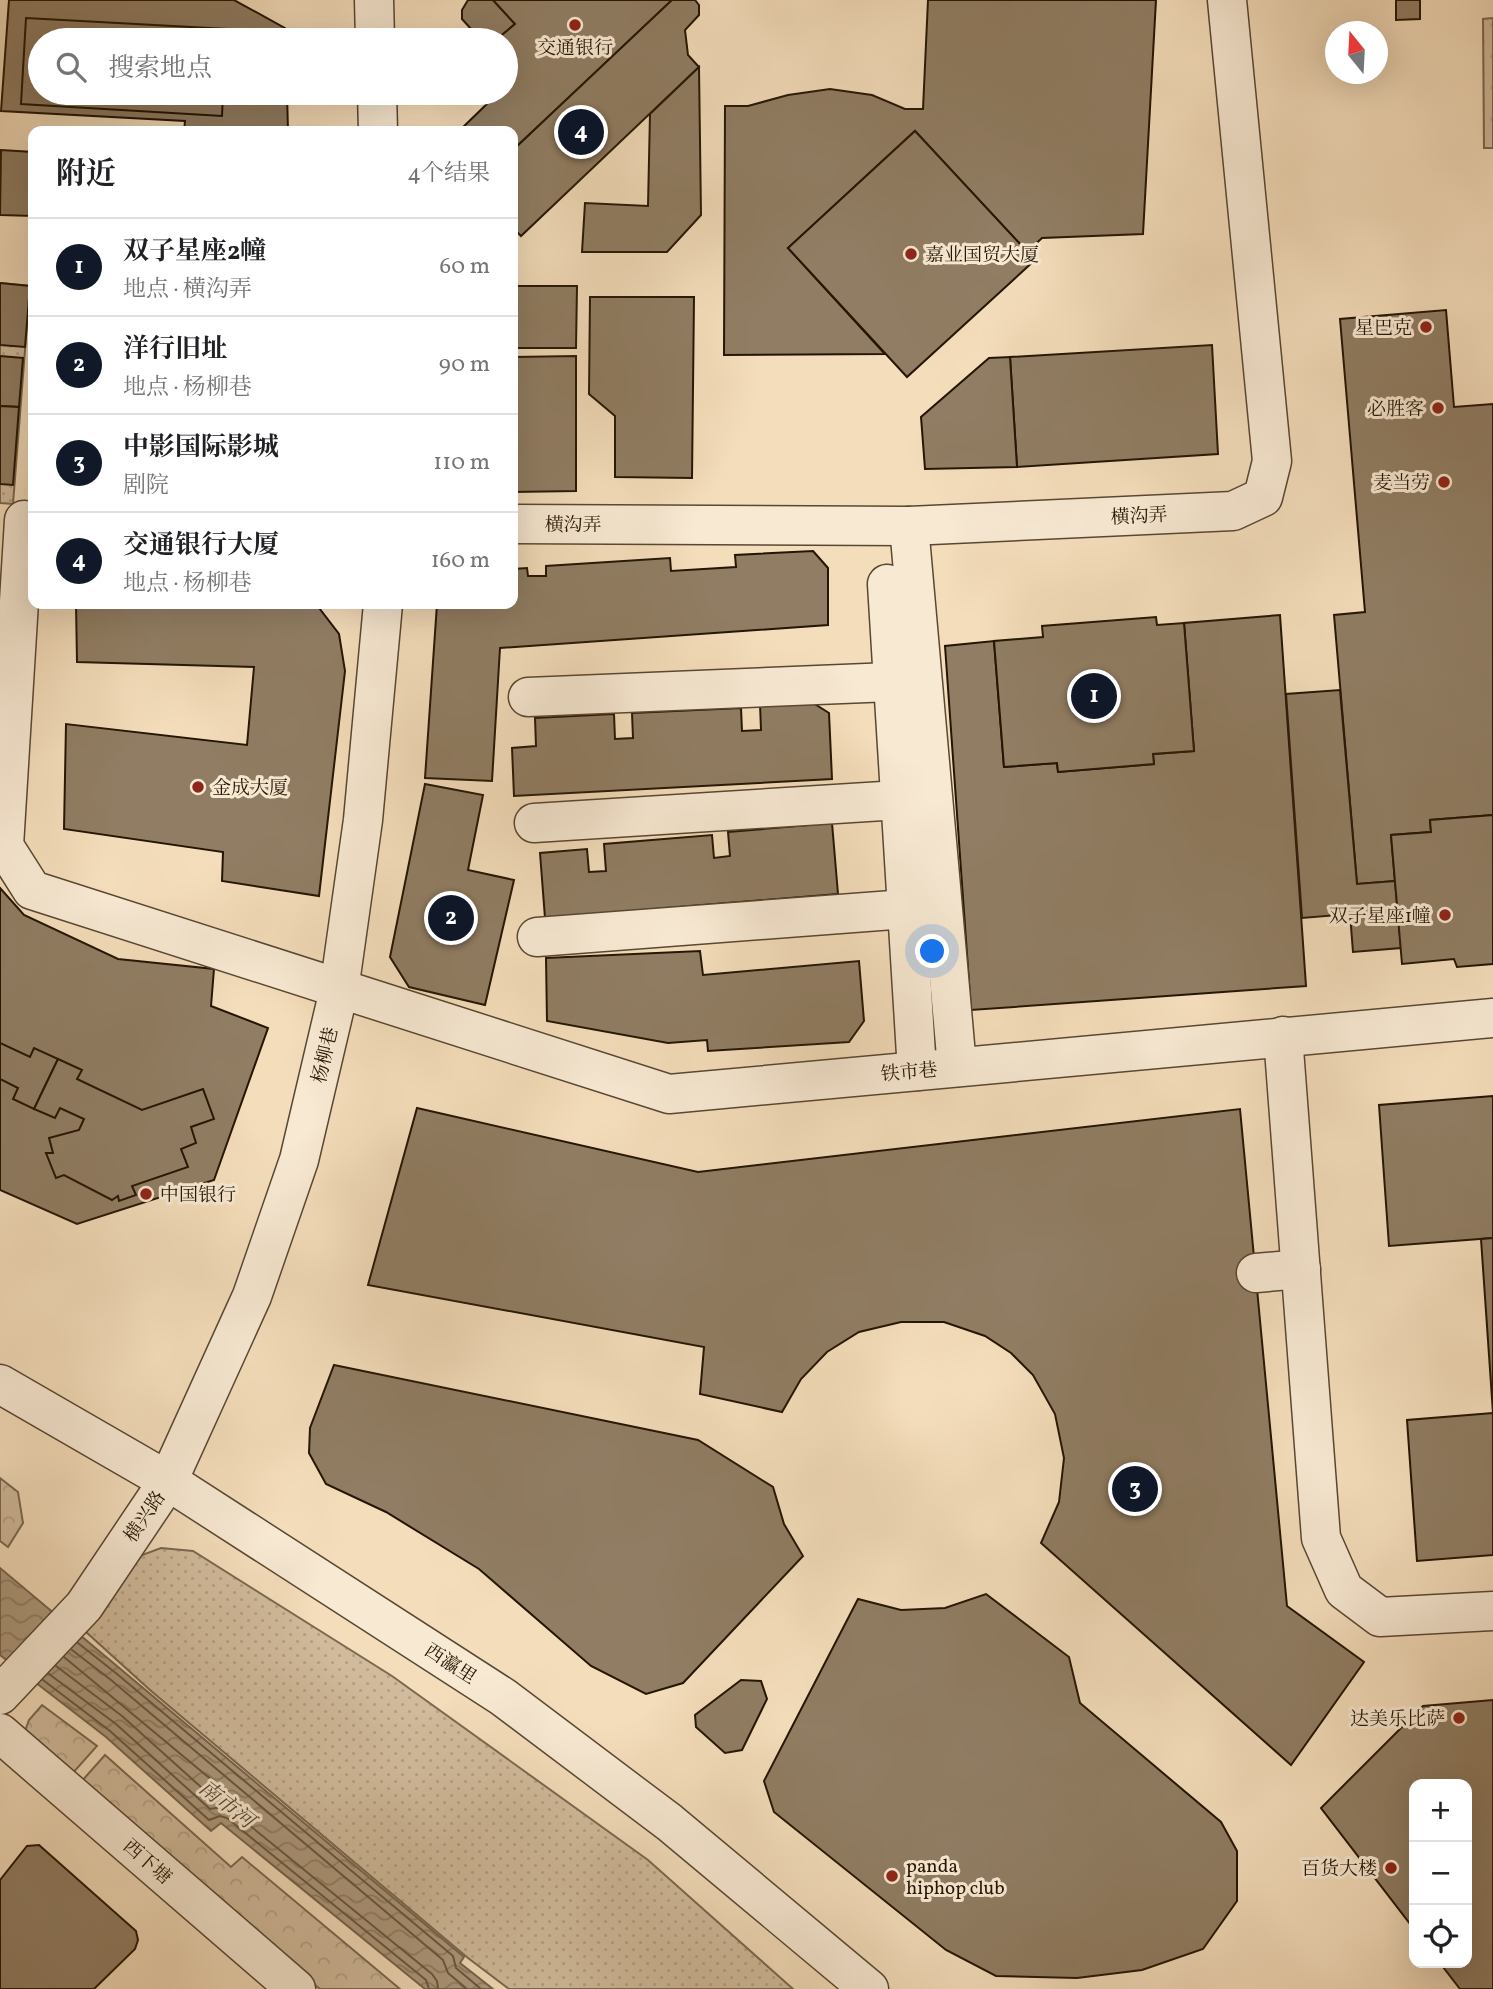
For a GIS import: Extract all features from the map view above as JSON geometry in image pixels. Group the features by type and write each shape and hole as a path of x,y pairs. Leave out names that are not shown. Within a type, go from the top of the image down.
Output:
{"street":[{"path":"374,0 375,28"},
{"name":"横沟弄","path":"518,524 909,526 1233,511 1263,497 1272,461 1227,0"},
{"path":"377,105 378,126"},
{"name":"铁市巷","path":"19,519 4,846 32,890 669,1094 1493,1018"},
{"path":"909,526 957,1067"},
{"path":"887,584 917,1070"},
{"name":"杨柳巷","path":"168,1481 252,1296 295,1172 339,990 363,820 383,609"},
{"path":"528,697 891,682"},
{"path":"534,823 899,800"},
{"path":"537,937 906,909"},
{"path":"1283,1037 1321,1538 1344,1590 1380,1617 1493,1611"},
{"path":"1256,1273 1301,1269"},
{"name":"西瀛里","path":"0,1384 168,1481 503,1697 669,1822 869,1989"},
{"name":"横兴路","path":"76,1596 136,1492 168,1481"},
{"path":"0,1661 76,1596"},
{"path":"0,1695 76,1596"},
{"name":"西下塘","path":"0,1733 296,1989"}],"green space":[{"path":"1493,18 1493,148 1484,148 1483,19"},
{"path":"0,283 28,286 28,312 13,504 0,503"},
{"path":"0,1478 18,1492 23,1523 8,1547 0,1541"},
{"path":"161,1548 193,1551 392,1676 648,1860 793,1989 509,1989 468,1958 150,1690 85,1631 142,1555"},
{"path":"42,1705 97,1746 63,1784 25,1731 29,1720"},
{"path":"105,1755 231,1867 242,1857 400,1989 320,1989 73,1791"}],"water":[{"name":"南市河","path":"0,1568 464,1957 460,1963 493,1989 425,1989 221,1823 211,1831 106,1737 0,1655"}],"building":[{"path":"9,0 234,0 285,28 28,28 28,105 287,105 288,126 184,126 185,121 1,111"},
{"path":"468,0 493,0 515,24 510,28 470,28 462,19 462,10"},
{"path":"493,0 672,0 518,145 518,126 464,126 486,105 518,105 518,28 510,28 515,24"},
{"path":"672,0 695,0 699,5 699,15 685,30 688,55 699,67 521,236 518,233 518,145"},
{"path":"928,0 1156,0 1143,234 1042,238 1027,252 915,131 788,248 885,354 724,355 725,106 748,106 788,95 830,89 872,95 905,109 923,109"},
{"path":"1396,0 1420,0 1420,19 1396,20"},
{"path":"26,18 209,28 28,28 28,104 21,104"},
{"path":"699,67 701,215 667,252 582,252 585,203 648,206 650,114"},
{"path":"38,105 222,105 222,116"},
{"name":"嘉业国贸大厦","path":"915,131 1035,260 907,377 788,248"},
{"path":"1,150 28,152 28,216 0,215"},
{"path":"0,283 28,286 25,347 0,345"},
{"path":"518,286 577,286 576,348 518,348"},
{"path":"590,297 694,297 692,478 615,477 615,416 589,394"},
{"path":"1446,310 1454,407 1493,404 1493,815 1430,820 1431,832 1391,835 1395,881 1357,884 1334,615 1365,612 1340,319"},
{"path":"1212,345 1218,454 1017,467 1010,357"},
{"path":"0,356 23,358 19,407 0,406"},
{"path":"576,356 576,491 518,492 518,357"},
{"path":"1010,357 1017,467 925,469 921,417 989,358"},
{"path":"0,406 19,407 13,485 0,484"},
{"path":"813,551 828,568 828,625 500,648 492,781 425,778 437,609 518,609 518,569 527,568 528,576 546,576 546,566 670,558 671,571 736,567 735,555"},
{"name":"金成大厦","path":"76,609 320,609 339,634 345,671 319,896 222,881 223,852 64,829 66,724 247,745 254,667 77,662"},
{"path":"1280,615 1306,986 971,1010 945,646 994,641 1004,767 1057,763 1058,772 1154,764 1153,754 1194,751 1184,623"},
{"path":"1156,617 1157,625 1184,623 1194,751 1153,754 1154,764 1058,772 1057,763 1004,767 994,641 1043,637 1042,626"},
{"path":"1340,690 1357,884 1395,881 1401,948 1353,952 1350,914 1302,918 1286,694"},
{"path":"810,701 829,713 832,779 514,796 512,748 536,746 535,718 614,714 615,739 633,738 632,713 741,708 742,731 761,730 760,704"},
{"path":"425,784 483,795 468,870 514,880 485,1005 409,987 390,957"},
{"name":"双子星座1幢","path":"1493,815 1493,964 1457,967 1454,959 1402,964 1391,835 1431,832 1430,820"},
{"path":"832,823 838,894 545,918 540,853 587,849 589,872 606,871 604,844 712,835 714,858 730,856 728,832"},
{"path":"0,888 24,915 118,959 214,969 211,1006 268,1028 214,1180 77,1224 0,1190"},
{"path":"700,951 703,975 859,961 864,1021 849,1042 708,1051 707,1040 668,1043 547,1021 546,958"},
{"path":"0,1043 30,1057 34,1048 58,1059 34,1109 13,1099 18,1088 0,1079"},
{"path":"58,1059 82,1070 77,1079 142,1110 203,1089 214,1119 191,1127 196,1143 181,1149 188,1167 132,1186 136,1195 119,1201 118,1196 112,1200 64,1175 56,1178 46,1153 53,1153 49,1138 79,1130 84,1119 60,1108 55,1118 34,1109"},
{"path":"1493,1096 1493,1238 1389,1246 1379,1105"},
{"path":"417,1108 698,1172 1240,1109 1287,1606 1364,1662 1291,1765 1041,1543 1059,1502 1064,1458 1055,1414 1033,1375 1011,1353 985,1336 944,1322 901,1322 859,1332 827,1352 801,1379 782,1412 700,1394 704,1347 368,1285"},
{"path":"1493,1238 1493,1413 1481,1239"},
{"path":"334,1365 698,1440 773,1487 784,1524 803,1556 683,1683 646,1694 591,1666 479,1569 386,1512 326,1484 309,1453 310,1428"},
{"path":"1493,1413 1493,1555 1417,1561 1407,1420"},
{"path":"986,1594 1069,1657 1080,1703 1221,1822 1237,1851 1237,1901 1203,1949 1142,1970 1077,1978 996,1976 946,1950 774,1812 764,1781 858,1599 901,1610 945,1608"},
{"path":"741,1680 761,1681 767,1699 742,1750 725,1753 696,1727 695,1715"},
{"name":"百货大楼","path":"1493,1700 1493,1989 1460,1989 1444,1968 1472,1968 1472,1779 1409,1779 1409,1922 1321,1808 1423,1706"},
{"path":"39,1845 136,1931 138,1940 135,1949 94,1989 0,1989 0,1880 27,1846"}],"place":[{"name":"交通银行","path":"575,25"},
{"name":"交通银行大厦","path":"581,132"},
{"name":"嘉业国贸大厦","path":"911,254"},
{"name":"星巴克","path":"1426,327"},
{"name":"必胜客","path":"1438,408"},
{"name":"麦当劳","path":"1444,482"},
{"name":"双子星座2幢","path":"1094,696"},
{"name":"金成大厦","path":"198,787"},
{"name":"双子星座1幢","path":"1445,915"},
{"name":"洋行旧址","path":"451,918"},
{"name":"中国银行","path":"146,1194"},
{"name":"中影国际影城","path":"1135,1489"},
{"name":"达美乐比萨","path":"1459,1718"},
{"name":"百货大楼","path":"1391,1868"},
{"name":"panda hiphop club","path":"892,1876"}]}
